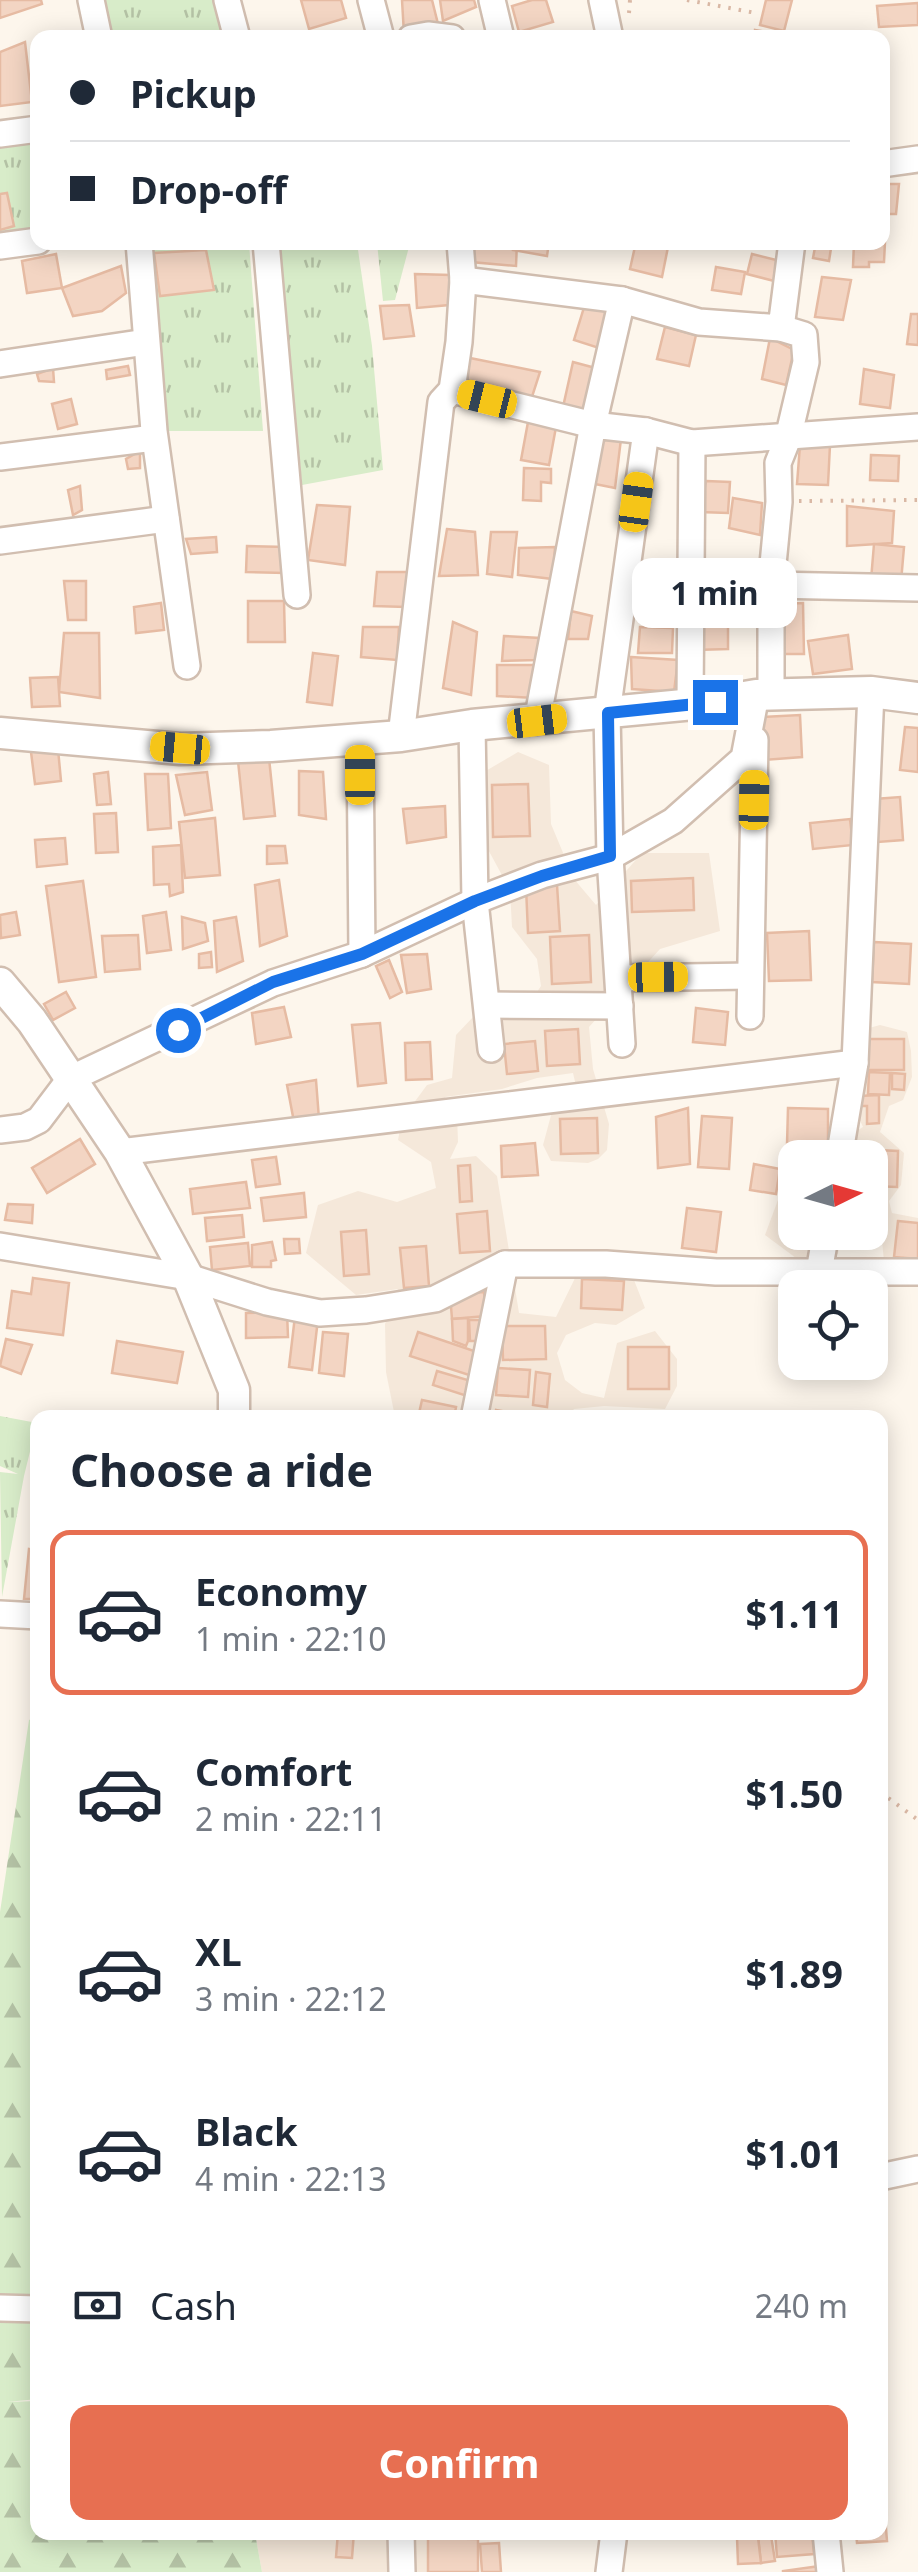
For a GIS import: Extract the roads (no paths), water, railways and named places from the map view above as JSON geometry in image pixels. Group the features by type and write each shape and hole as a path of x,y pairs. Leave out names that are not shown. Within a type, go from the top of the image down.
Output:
{"street":[{"path":"91,0 97,30"},
{"path":"228,0 235,30"},
{"path":"371,0 379,30"},
{"path":"492,0 499,30"},
{"path":"602,0 608,30"},
{"path":"0,134 30,130"},
{"path":"890,163 918,159"},
{"path":"0,246 30,241"},
{"path":"140,250 154,438 187,666"},
{"path":"267,250 297,595"},
{"path":"401,736 441,402 452,390 459,342 461,250"},
{"path":"782,328 791,250"},
{"path":"463,280 622,300 699,322 782,328 804,334 806,362 788,438 778,462 779,502 763,695 750,1016"},
{"path":"537,721 593,426 622,300"},
{"path":"0,364 146,342"},
{"path":"452,390 593,426 646,431 692,443 918,426"},
{"path":"622,1044 610,856 608,713 646,431"},
{"path":"0,457 154,438"},
{"path":"690,702 692,443"},
{"path":"0,541 166,519"},
{"path":"771,585 918,588"},
{"path":"842,1140 855,1063 871,692"},
{"path":"0,733 180,748 271,746 401,736 763,695 871,692 918,698"},
{"path":"0,1130 25,1127 40,1120 70,1079 273,982 362,954 475,901 610,856 673,821 744,758 763,695"},
{"path":"472,725 475,901 491,1049"},
{"path":"360,739 362,954"},
{"path":"619,978 750,976"},
{"path":"0,983 32,1020 120,1152 188,1277 231,1380 234,1410"},
{"path":"488,1005 620,1006"},
{"path":"120,1152 855,1063"},
{"path":"0,1246 188,1277 267,1302 320,1313 435,1299 505,1264 778,1272"},
{"path":"476,1410 505,1264"},
{"path":"888,1272 918,1272"},
{"path":"0,1614 30,1616"},
{"path":"888,2175 918,2169"},
{"path":"0,2308 30,2309"},
{"path":"401,2540 402,2572"},
{"path":"609,2572 613,2540"},
{"path":"827,2540 830,2572"}]}
